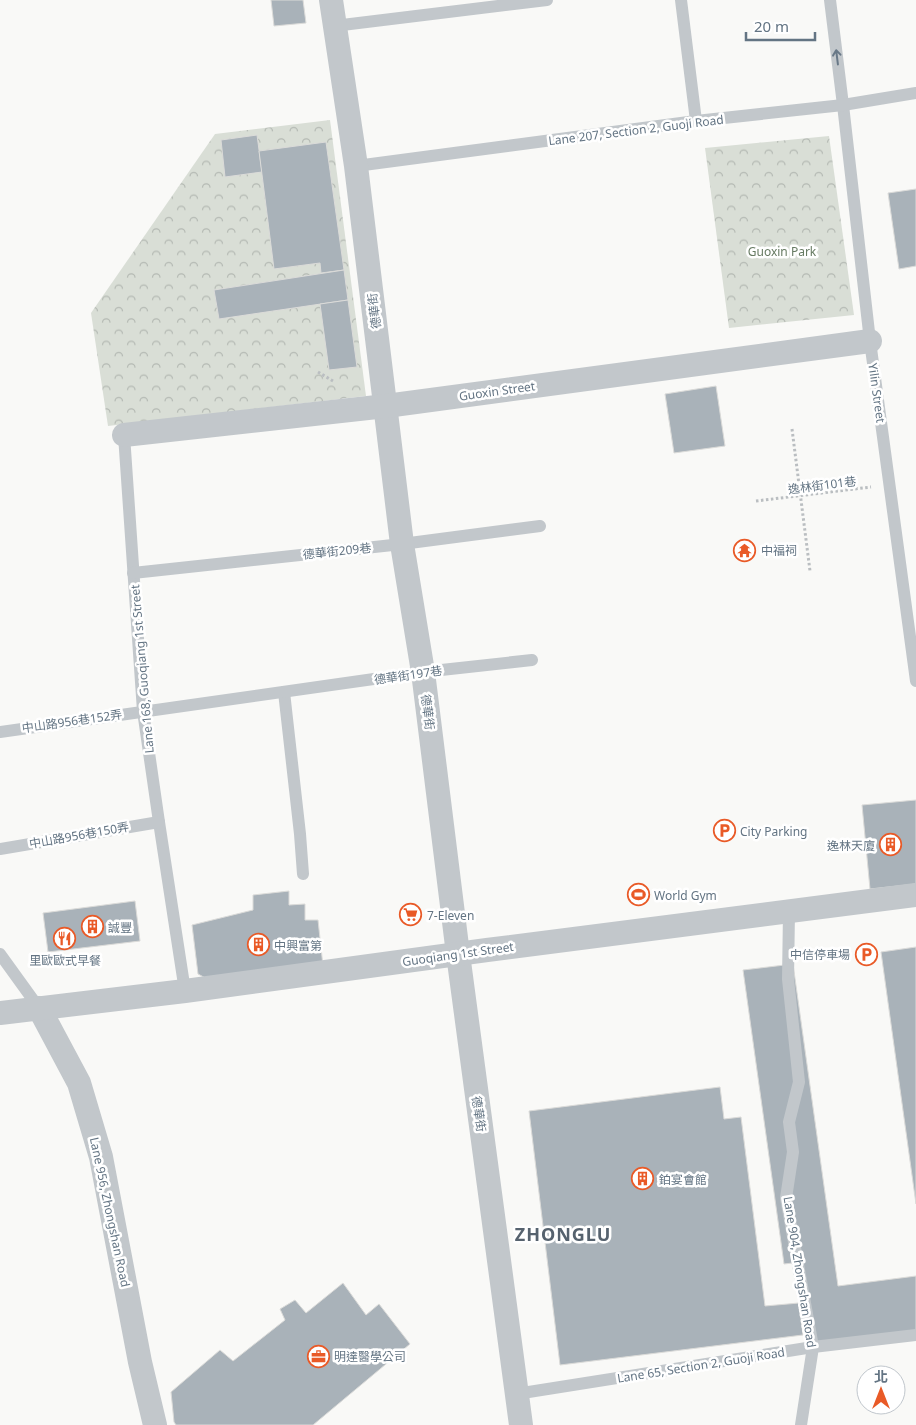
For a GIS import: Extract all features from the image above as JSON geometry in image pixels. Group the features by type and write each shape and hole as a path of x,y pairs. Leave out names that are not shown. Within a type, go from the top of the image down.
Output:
{"street":[{"name":"德華街","path":"331,0 356,166 402,544 423,672 458,954 521,1425"},
{"name":"Guoxin Street","path":"124,436 386,406 870,340"},
{"name":"Guoqiang 1st Street","path":"0,1013 185,991 916,895"},
{"name":"Lane 956, Zhongshan Road","path":"39,1008 79,1083 101,1157 155,1425"}],"lane":[{"path":"334,26 547,0"},
{"path":"681,0 696,122"},
{"name":"Yilin Street","path":"830,0 870,340 916,681"},
{"name":"Lane 207, Section 2, Guoji Road","path":"356,166 843,105 916,93"},
{"name":"Lane 168, Guoqiang 1st Street","path":"124,436 143,711 185,991"},
{"name":"德華街209巷","path":"134,573 402,544 540,526"},
{"name":"德華街197巷","path":"143,711 423,672 532,660"},
{"path":"284,692 303,874"},
{"name":"中山路956巷152弄","path":"0,732 143,711"},
{"name":"中山路956巷150弄","path":"0,849 159,822"},
{"name":"Lane 904, Zhongshan Road","path":"789,911 788,979 799,1082 789,1122 793,1152 786,1198 813,1346 802,1425"},
{"path":"0,954 39,1008"},
{"name":"Lane 65, Section 2, Guoji Road","path":"516,1394 813,1346 916,1335"}],"path":[{"path":"318,372 333,381"},
{"path":"792,429 810,571"},
{"name":"逸林街101巷","path":"756,501 890,485"}],"green space":[{"path":"330,120 366,396 108,426 91,313 215,134"},
{"name":"Guoxin Park","path":"829,136 854,315 729,328 705,148"}],"building":[{"path":"271,0 303,0 306,23 274,26"},
{"path":"257,135 262,172 225,177 221,140"},
{"path":"326,142 344,270 321,273 320,263 274,269 259,151"},
{"path":"916,189 916,266 899,269 888,193"},
{"path":"344,270 348,300 219,319 214,290"},
{"path":"348,300 357,367 329,370 320,304"},
{"path":"716,386 725,446 674,453 665,394"},
{"name":"逸林天廈","path":"916,800 916,884 870,889 862,805"},
{"name":"中興富第","path":"289,891 289,905 305,904 305,920 318,920 323,966 213,982 198,974 192,925 253,910 253,895"},
{"name":"誠豐","path":"135,901 140,941 48,952 43,913"},
{"path":"916,947 916,1204 881,952"},
{"path":"793,964 838,1286 916,1276 916,1334 814,1348 801,1262 784,1264 743,970"},
{"name":"鉑宴會館","path":"720,1087 724,1119 741,1117 765,1306 799,1303 803,1335 560,1365 529,1111"},
{"name":"明達醫學公司","path":"343,1283 366,1315 379,1304 410,1344 313,1425 176,1425 174,1422 171,1392 220,1350 233,1361 285,1320 280,1309 295,1300 306,1313"}],"place":[{"name":"中福祠","path":"745,550"},
{"name":"City Parking","path":"724,831"},
{"name":"逸林天廈","path":"891,845"},
{"name":"World Gym","path":"638,895"},
{"name":"7-Eleven","path":"411,915"},
{"name":"誠豐","path":"92,927"},
{"name":"里歐歐式早餐","path":"65,939"},
{"name":"中興富第","path":"258,945"},
{"name":"中信停車場","path":"866,954"},
{"name":"鉑宴會館","path":"643,1179"},
{"name":"明達醫學公司","path":"318,1356"}],"district":[{"name":"ZHONGLU","path":"563,1234"}]}
